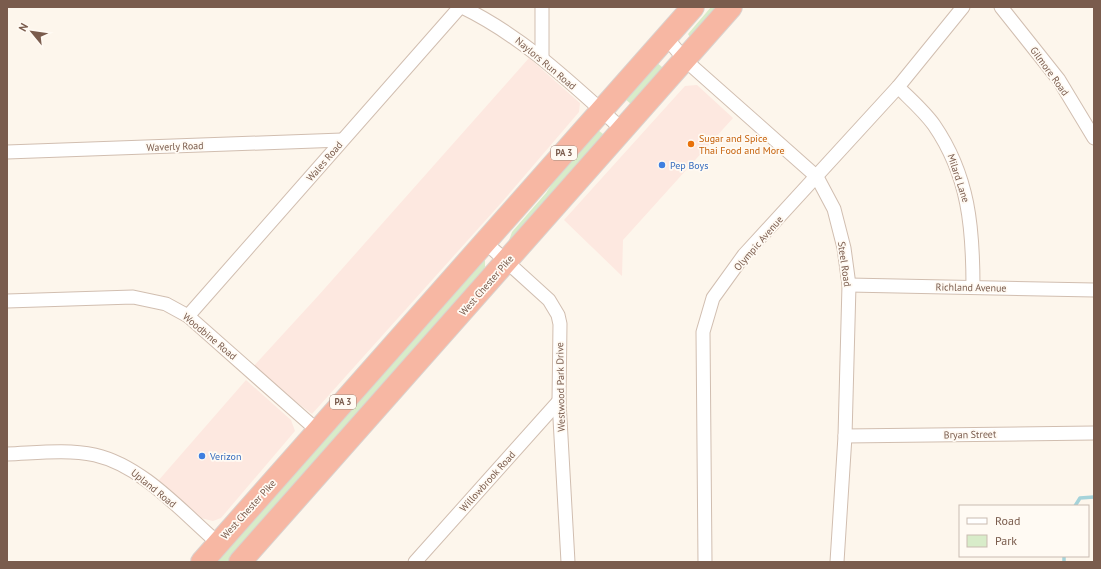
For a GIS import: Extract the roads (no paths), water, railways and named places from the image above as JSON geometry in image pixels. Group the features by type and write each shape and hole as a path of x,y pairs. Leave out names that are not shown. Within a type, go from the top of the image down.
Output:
{"highway":[{"name":"West Chester Pike","path":"202,562 693,7"},
{"name":"West Chester Pike","path":"240,562 732,7"}],"street":[{"name":"Naylors Run Road","path":"461,7 487,19 542,57 623,130"},
{"name":"Wales Road","path":"188,316 461,7"},
{"path":"542,7 542,57"},
{"name":"Olympic Avenue","path":"705,562 703,332 713,298 744,255 898,87 963,7"},
{"name":"Gilmore Road","path":"1001,7 1059,80 1094,138"},
{"name":"Steel Road","path":"666,37 685,60 817,177 834,209 844,248 849,285 845,436 838,562"},
{"name":"Milard Lane","path":"898,87 933,124 949,149 966,195 973,240 973,287"},
{"name":"Waverly Road","path":"7,152 342,140"},
{"name":"Westwood Park Drive","path":"485,242 549,300 558,315 560,324 559,401 568,562"},
{"name":"Richland Avenue","path":"849,285 1094,290"},
{"name":"Woodbine Road","path":"7,301 133,297 166,304 188,316 318,430"},
{"name":"Willowbrook Road","path":"415,562 559,401"},
{"name":"Bryan Street","path":"845,436 1094,432"},
{"name":"Upland Road","path":"7,454 82,453 107,458 119,463 141,476 218,543"}],"waterway":[{"path":"1076,505 1080,498 1094,497"},
{"path":"1064,557 1064,562"}],"place":[{"name":"Sugar and Spice Thai Food and More","path":"691,144"},
{"name":"Pep Boys","path":"662,165"},
{"name":"Verizon","path":"202,456"}]}
